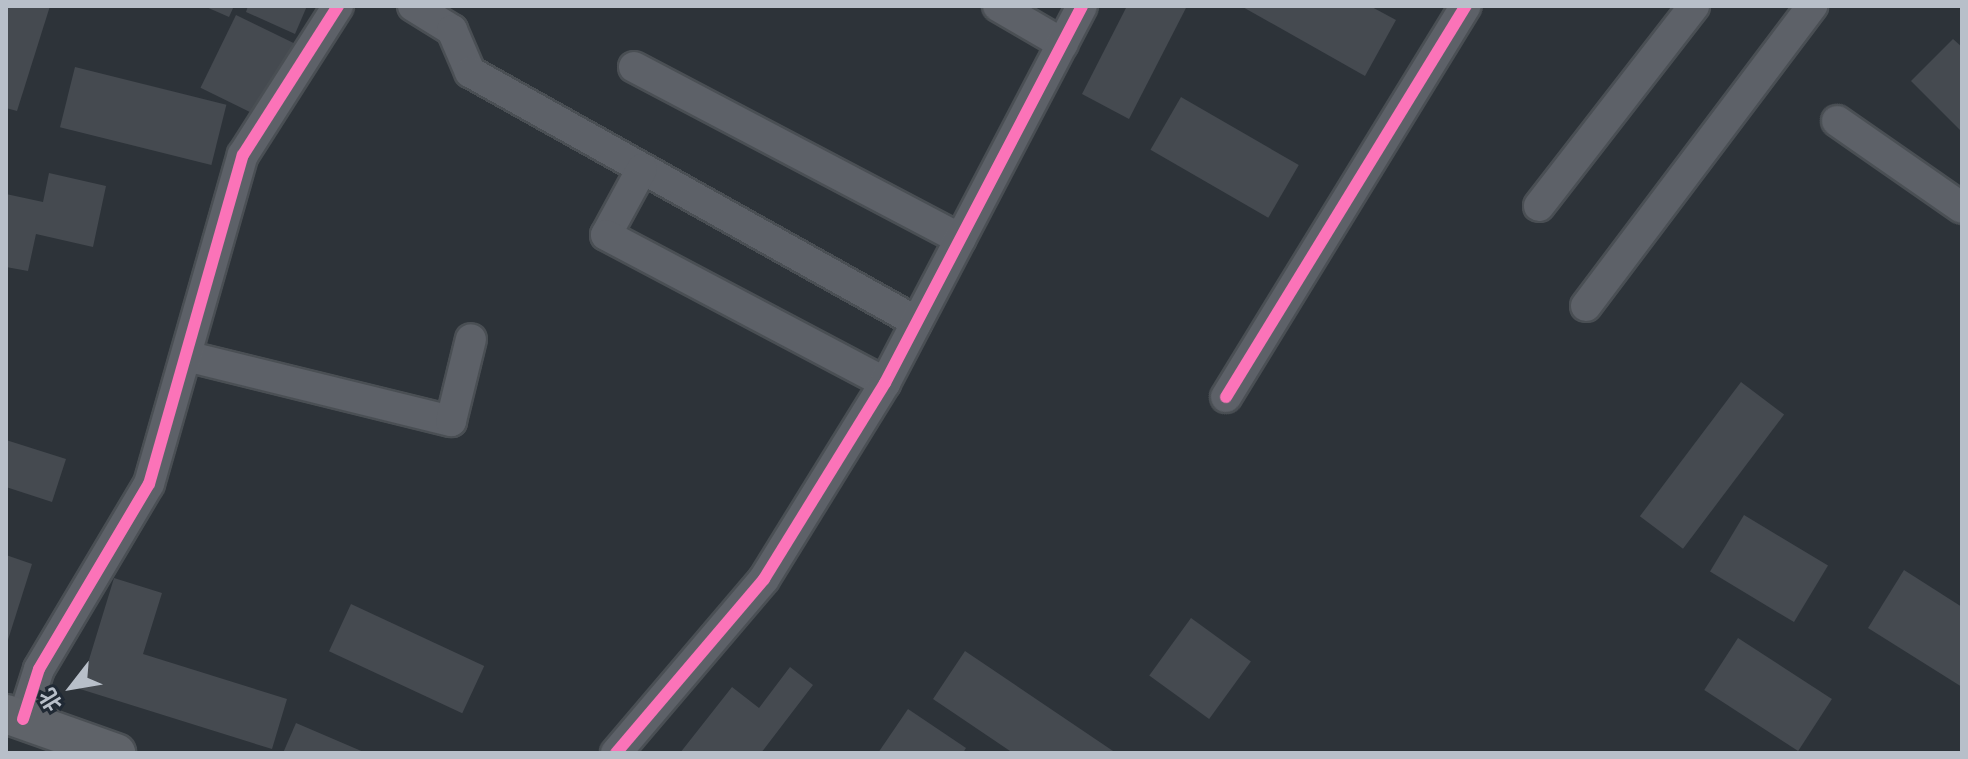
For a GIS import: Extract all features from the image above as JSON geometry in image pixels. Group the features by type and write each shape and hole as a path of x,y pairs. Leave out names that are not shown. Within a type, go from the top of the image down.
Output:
{"main road":[{"path":"15,717 54,744 116,753"}],"street":[{"path":"15,717 39,669 149,484 243,155 338,6"},
{"path":"413,6 452,30 470,72 917,322"},
{"path":"998,6 1063,44"},
{"path":"616,753 764,579 885,383 1082,6"},
{"path":"1226,397 1466,6"},
{"path":"1539,206 1694,6"},
{"path":"1586,306 1812,6"},
{"path":"634,67 960,239"},
{"path":"1837,121 1962,208"},
{"path":"642,169 606,235 885,383"},
{"path":"186,356 451,421 471,339"}],"building":[{"path":"6,6 50,6 17,111 6,108"},
{"path":"204,6 234,6 229,17"},
{"path":"248,6 307,6 295,34 246,12"},
{"path":"1127,6 1187,6 1129,119 1082,94"},
{"path":"1241,6 1370,6 1396,20 1365,76"},
{"path":"236,15 294,43 258,116 200,88"},
{"path":"1953,39 1962,47 1962,132 1911,81"},
{"path":"75,67 226,105 211,165 60,127"},
{"path":"1181,97 1299,165 1268,218 1150,150"},
{"path":"49,173 106,186 93,247 36,234 28,271 6,267 6,194 43,202"},
{"path":"1741,382 1784,414 1683,549 1640,516"},
{"path":"6,440 66,459 52,502 6,487"},
{"path":"1744,515 1828,565 1794,622 1710,572"},
{"path":"6,555 32,564 7,643 6,643"},
{"path":"1904,570 1962,607 1962,687 1868,628"},
{"path":"114,578 162,593 143,654 287,699 272,749 80,689"},
{"path":"351,604 484,666 462,713 329,651"},
{"path":"1191,618 1251,661 1209,719 1149,675"},
{"path":"1738,638 1832,699 1798,751 1704,690"},
{"path":"965,651 1116,753 1013,753 933,699"},
{"path":"790,667 813,685 761,753 680,753 732,687 759,708"},
{"path":"908,709 966,748 963,753 878,753"},
{"path":"296,723 366,753 283,753"}],"cycle path":[{"path":"23,719 39,669 149,484 243,155 338,6"},
{"path":"616,753 764,579 885,383 1082,6"},
{"path":"1226,397 1466,6"}]}
